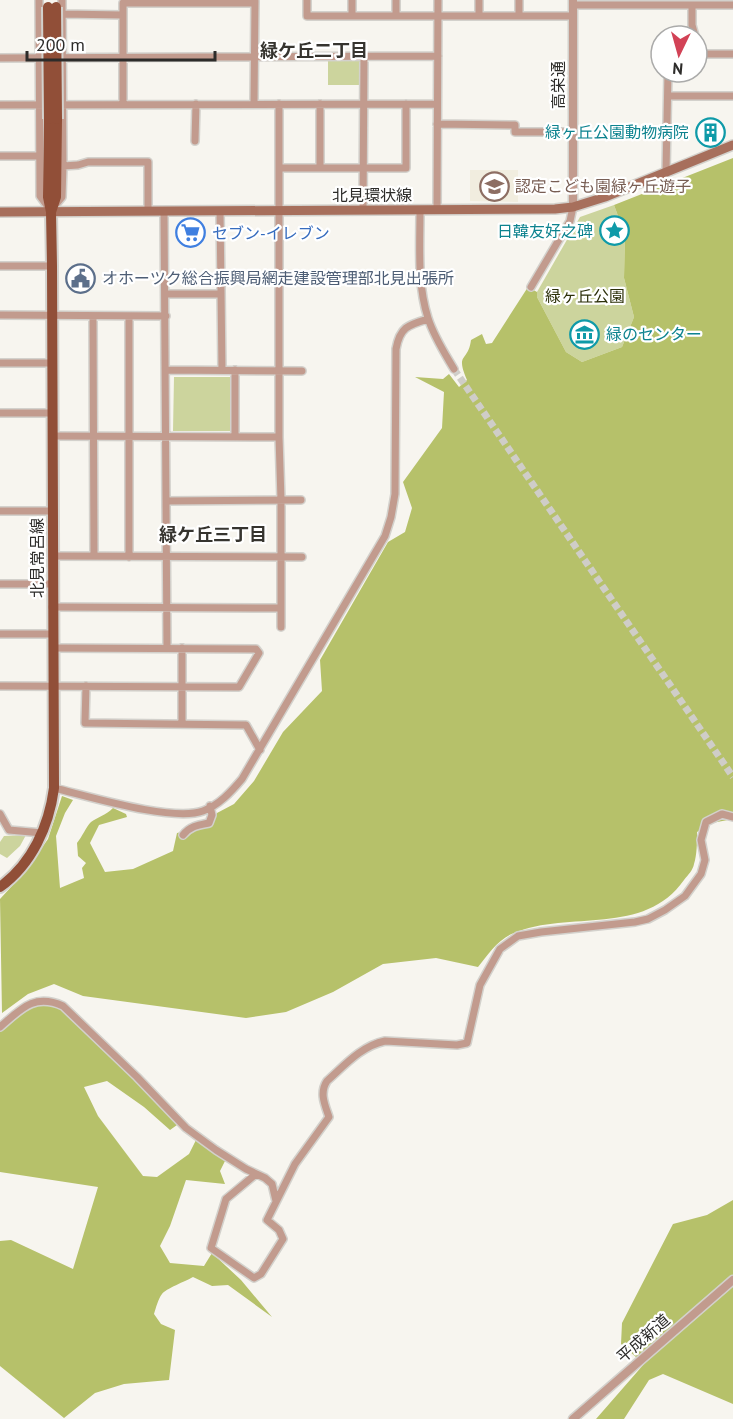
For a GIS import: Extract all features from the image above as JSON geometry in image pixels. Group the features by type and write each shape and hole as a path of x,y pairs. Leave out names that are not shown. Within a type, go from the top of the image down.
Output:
{"main road":[{"name":"北見常呂線","path":"0,887 24,864 34,850 49,814 54,788 52,266 51,212 48,197 53,119 53,4"},
{"name":"北見環状線","path":"0,212 555,209 573,207 605,197 733,145"}],"street":[{"path":"307,0 307,16 573,16"},
{"path":"352,0 352,16"},
{"path":"396,0 396,16"},
{"path":"437,210 438,0"},
{"path":"479,0 479,15"},
{"path":"519,0 519,15"},
{"path":"123,104 123,3 255,1 254,103"},
{"path":"573,3 733,5"},
{"name":"高栄通","path":"573,3 573,207"},
{"path":"53,4 123,15"},
{"path":"53,4 63,57 63,166 62,197 51,212 40,196 38,58 53,4"},
{"path":"692,6 692,24"},
{"path":"709,54 733,54"},
{"path":"0,58 254,55 438,56"},
{"path":"363,210 364,56"},
{"path":"666,172 668,84"},
{"path":"668,96 733,96"},
{"path":"195,141 196,104"},
{"path":"279,104 281,627"},
{"path":"320,104 320,168"},
{"path":"279,168 406,168 406,104"},
{"path":"0,105 437,104"},
{"path":"437,124 515,124 515,132 573,132"},
{"path":"0,156 39,156"},
{"path":"63,166 88,162 148,162 148,211"},
{"path":"531,287 570,221 573,207"},
{"path":"420,210 423,298 437,341 454,369"},
{"path":"164,211 167,648"},
{"path":"220,211 222,370"},
{"path":"0,266 52,266"},
{"path":"165,294 221,294"},
{"path":"0,315 166,316"},
{"path":"93,317 94,556"},
{"path":"129,317 129,557"},
{"path":"54,788 162,813 184,814 203,810 225,798 242,779 385,536 395,494 398,337 412,324 428,319"},
{"path":"0,363 52,363"},
{"path":"166,370 302,371"},
{"path":"235,370 235,436"},
{"path":"0,413 52,413"},
{"path":"52,436 279,437"},
{"path":"166,501 301,500"},
{"path":"0,511 52,511"},
{"path":"52,556 302,557"},
{"path":"0,584 52,584"},
{"path":"52,607 281,608"},
{"path":"0,634 52,634"},
{"path":"0,686 239,687 259,653 256,649 52,648"},
{"path":"182,648 182,724"},
{"path":"86,686 85,723 246,725 260,750"},
{"path":"183,835 195,825 209,823 212,815 210,806"},
{"path":"0,814 9,830"},
{"path":"256,1174 226,1199 210,1248 254,1278 261,1274 283,1239 279,1230 267,1220 295,1164 329,1118 322,1097 327,1081 362,1051 385,1041 457,1045 467,1043 480,985 500,949 518,936 635,922 656,916 685,896 701,874 705,860 701,840 706,822 722,814 733,817"},
{"path":"0,834 9,830 42,832"},
{"path":"0,1027 27,1005 48,1000 63,1006 186,1128 216,1150 272,1184 276,1201"},
{"name":"平成新道","path":"573,1419 733,1280"}],"shaded area":[{"name":"認定こども園緑ヶ丘遊子","path":"470,170 518,170 518,202 470,201"}],"green space":[{"path":"328,59 361,60 361,85 328,85"},
{"path":"733,158 733,819 712,823 697,832 693,866 684,880 667,898 648,909 627,916 535,926 514,933 498,943 478,967 436,958 383,964 333,992 286,1012 246,1018 83,996 54,984 28,994 2,1013 0,899 24,873 48,839 62,796 73,800 56,836 60,888 84,878 82,868 86,863 78,856 77,843 91,822 113,808 126,814 127,817 99,825 90,843 105,872 133,869 173,851 177,833 211,826 217,813 234,804 254,781 283,732 322,691 320,660 388,542 405,532 412,508 403,482 442,428 444,392 415,377 443,379 449,374 459,387 467,380 462,361 471,340 482,334 486,344 492,343 528,287 537,292 537,297 566,352 582,362 622,347 634,317 624,278 625,235 614,205"},
{"name":"緑ヶ丘公園","path":"614,205 625,235 624,278 634,317 622,347 582,362 566,352 537,297 537,292 580,217"},
{"path":"174,377 231,377 231,431 173,431"},
{"path":"26,835 20,846 7,858 0,854 0,842 4,836"},
{"path":"46,1002 60,1008 115,1059 177,1125 170,1130 144,1107 107,1081 84,1087 98,1116 143,1176 157,1177 189,1154 196,1140 225,1161 220,1171 225,1184 186,1180 170,1226 160,1246 170,1263 204,1266 212,1253 241,1280 272,1317 228,1285 212,1286 193,1277 176,1285 162,1294 154,1314 161,1324 175,1330 169,1380 124,1384 95,1393 64,1418 0,1366 0,1241 11,1240 73,1269 98,1187 0,1172 0,1030 30,1005"},
{"path":"733,1200 733,1404 663,1374 649,1380 624,1419 596,1419 644,1364 621,1344 622,1323 673,1224 707,1215"}],"tunnel":[{"path":"454,369 733,777"}],"place":[{"name":"緑ヶ丘公園動物病院","path":"710,132"},
{"name":"認定こども園緑ヶ丘遊子","path":"494,186"},
{"name":"日韓友好之碑","path":"614,231"},
{"name":"セブン-イレブン","path":"191,233"},
{"name":"オホーツク総合振興局網走建設管理部北見出張所","path":"81,278"},
{"name":"緑のセンター","path":"585,334"}],"district":[{"name":"緑ケ丘二丁目","path":"314,51"},
{"name":"緑ケ丘三丁目","path":"213,535"}]}
